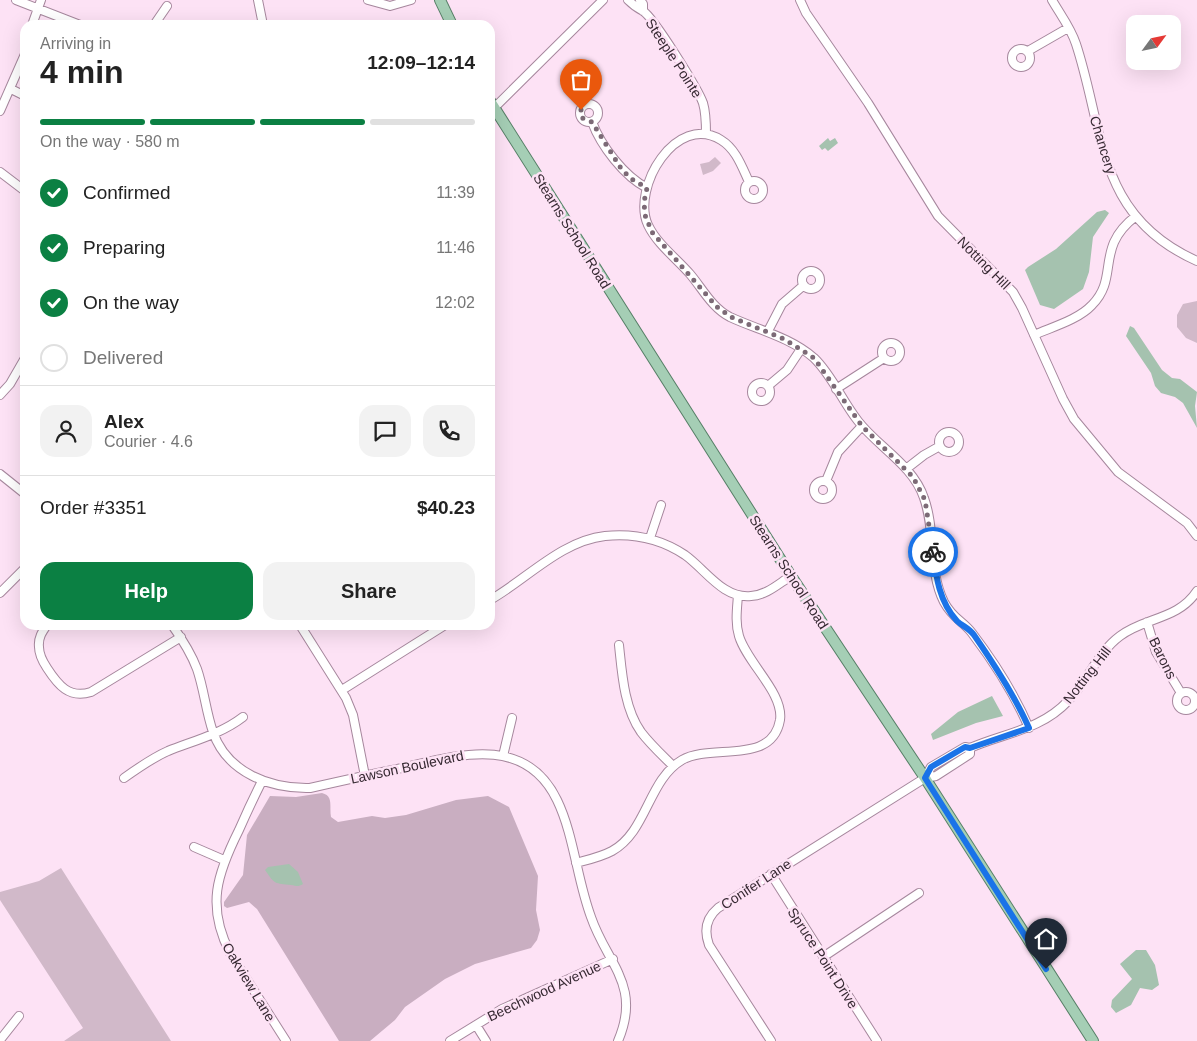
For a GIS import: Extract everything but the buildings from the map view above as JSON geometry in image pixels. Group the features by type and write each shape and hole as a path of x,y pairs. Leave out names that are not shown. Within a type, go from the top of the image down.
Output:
{"main road":[{"path":"440,0 450,20"},
{"name":"Stearns School Road","path":"495,113 791,576 925,778 1093,1041"}],"street":[{"path":"16,0 39,4 70,20"},
{"path":"258,0 262,20"},
{"path":"368,0 390,6 411,0"},
{"path":"495,103 603,0"},
{"name":"Steeple Pointe","path":"628,0 638,10 643,11 658,30 697,90 704,108 706,134"},
{"name":"Steeple Pointe","path":"640,0 643,4 643,11"},
{"name":"Notting Hill","path":"800,0 808,17 881,124 931,207 947,227 1006,284 1022,308 1062,400 1074,419 1118,472 1186,523 1197,536"},
{"name":"Chancery","path":"1052,0 1076,43 1103,156 1115,183 1136,216 1166,243 1197,261"},
{"path":"34,20 39,4"},
{"path":"157,20 167,6"},
{"path":"1028,51 1068,28"},
{"path":"0,111 20,66"},
{"path":"11,89 20,94"},
{"path":"592,122 622,170 633,180 647,188"},
{"path":"749,182 731,148 720,139 706,134 687,137 672,146 664,155 647,188 644,202 645,215 656,238 721,311 768,331 801,349 819,364 862,426 906,469 918,484 925,500 936,576 944,602 957,620 974,635 1019,706 1029,728"},
{"path":"0,172 20,187"},
{"path":"1034,335 1080,314 1095,302 1104,285 1110,246 1114,238 1136,216"},
{"path":"768,331 782,304 804,285"},
{"path":"768,386 787,370 801,349"},
{"path":"836,389 884,358"},
{"path":"0,395 10,384 20,367"},
{"path":"826,481 838,452 862,426"},
{"path":"906,469 924,454 940,446"},
{"path":"0,474 20,490"},
{"path":"650,538 661,505"},
{"path":"495,597 518,584 558,554 595,538 620,535 650,538 684,554 726,591 738,595 762,594 791,576"},
{"path":"0,593 20,573"},
{"name":"Notting Hill","path":"925,778 931,767 965,747 970,748 1029,728 1051,716 1069,701 1104,650 1113,641 1128,630 1181,609 1197,591"},
{"path":"576,863 612,851 627,839 663,779 673,766 694,755 760,746 770,739 778,726 779,704 745,650 739,636 736,615 738,595"},
{"name":"Barons","path":"1147,622 1156,652 1181,694"},
{"path":"44,630 40,637 39,653 58,685 77,694 91,692 181,637"},
{"name":"Lawson Boulevard","path":"176,630 196,666 214,734 234,762 262,782 284,787 310,788 463,754 482,753 503,756 530,769 548,785 562,810 592,922 623,982 626,1000 620,1040"},
{"path":"303,630 342,690 353,715 365,776"},
{"path":"342,690 437,630"},
{"path":"619,645 628,700 633,717 641,732 673,766"},
{"path":"124,778 166,752 214,734 231,726 243,717"},
{"path":"503,756 512,718"},
{"name":"Conifer Lane","path":"771,1041 710,945 706,932 708,920 714,911 925,778"},
{"name":"Oakview Lane","path":"262,782 224,860 216,892 216,905 223,941 286,1041"},
{"path":"194,847 224,860"},
{"name":"Spruce Point Drive","path":"771,874 877,1041"},
{"path":"823,957 920,893"},
{"name":"Beechwood Avenue","path":"450,1041 502,1008 612,958"},
{"path":"0,1040 19,1016"},
{"path":"476,1024 486,1041"}],"shaded area":[{"path":"828,138 830,141 835,138 838,143 828,151 825,148 822,150 819,146"},
{"path":"715,157 721,163 713,171 703,175 700,164 709,162"},
{"path":"1105,210 1109,213 1093,237 1089,272 1083,289 1054,309 1040,305 1025,270 1056,249 1097,212"},
{"path":"1197,301 1197,343 1186,338 1177,327 1177,315 1183,304"},
{"path":"1130,326 1134,328 1162,370 1172,378 1180,379 1197,392 1195,406 1197,428 1183,403 1175,397 1161,393 1155,386 1151,373 1126,336"},
{"path":"992,696 1003,716 976,723 933,740 931,734 958,712"},
{"path":"326,794 330,799 331,817 338,822 372,816 385,818 406,815 456,800 488,796 509,807 538,876 536,910 540,930 537,940 531,948 475,964 445,979 405,1007 395,1020 370,1041 339,1041 257,909 249,902 227,908 224,906 224,902 243,875 247,835 270,796 296,797"},
{"path":"289,864 298,872 303,884 300,886 276,882 265,870 268,867"},
{"path":"61,868 171,1041 64,1041 83,1028 0,900 0,892 39,881"},
{"path":"1136,950 1146,950 1155,965 1159,985 1152,990 1140,988 1131,1005 1116,1013 1111,1007 1112,1000 1132,979 1120,964"}],"way so far":[{"path":"581,110 582,118 585,121 592,122 622,170 633,180 647,188 644,202 646,221 656,238 689,273 717,307 731,317 784,339 814,358 856,419 913,477 922,491 925,500 933,552"}],"route":[{"path":"933,552 938,584 944,602 957,620 974,635 1019,706 1029,728 970,748 965,747 931,767 925,778 1046,969"}]}
